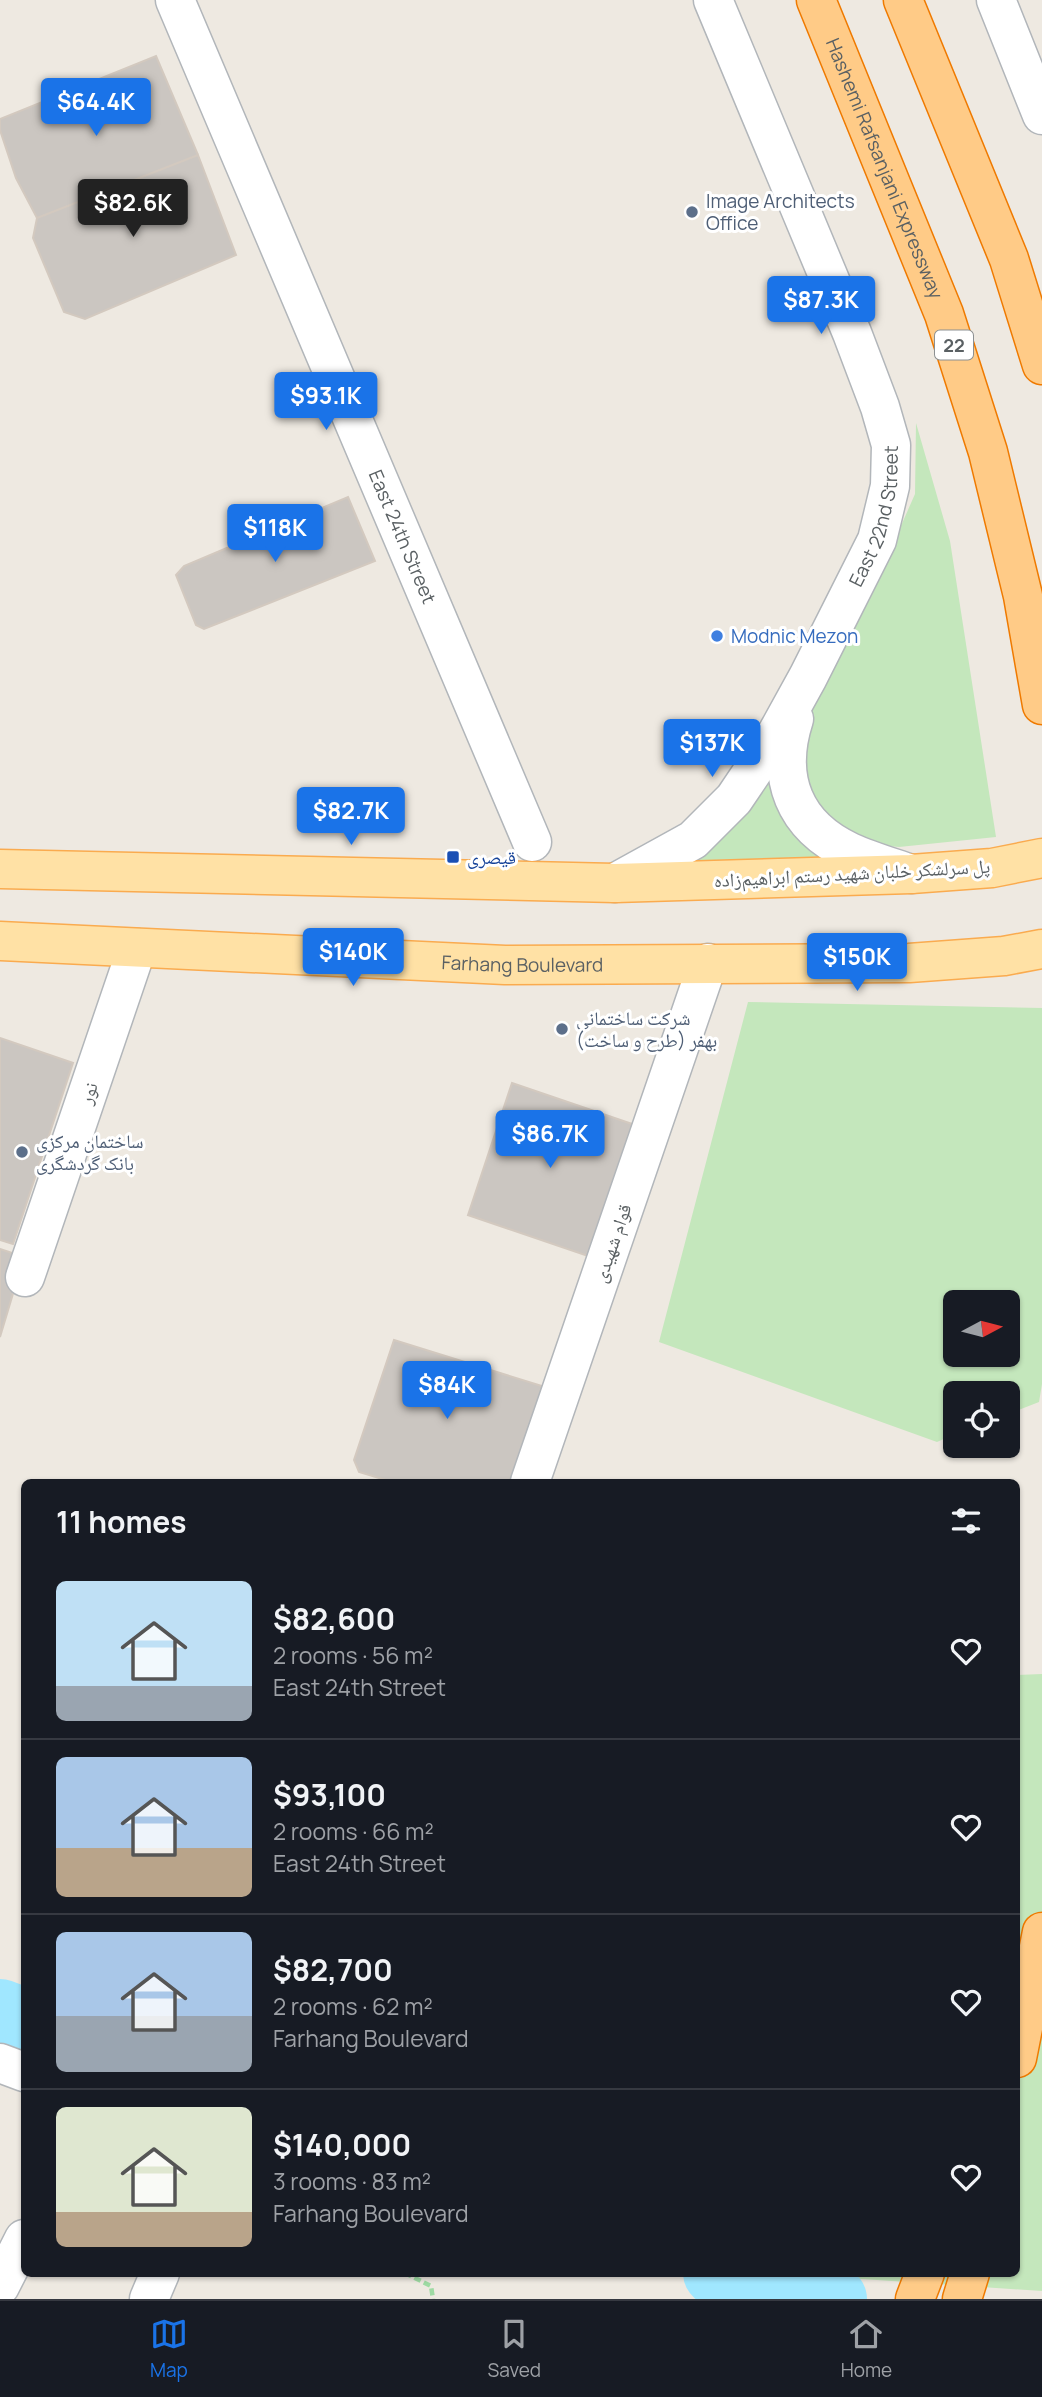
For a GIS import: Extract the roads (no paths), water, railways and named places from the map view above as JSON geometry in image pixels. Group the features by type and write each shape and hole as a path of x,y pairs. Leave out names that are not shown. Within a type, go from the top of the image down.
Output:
{"highway":[{"name":"Hashemi Rafsanjani Expressway","path":"816,0 944,314 988,452 1023,596 1042,705"},
{"path":"903,0 1009,259 1042,365"},
{"path":"1020,2036 1042,1932"},
{"path":"915,2299 923,2277"},
{"path":"962,2299 969,2277"}],"main road":[{"name":"پل سرلشکر خلبان شهید رستم ابراهیم‌زاده","path":"615,883 912,874 992,868 1042,858"},
{"path":"0,869 615,883"},
{"name":"Farhang Boulevard","path":"0,941 506,965 708,963"},
{"path":"708,963 909,963 1004,956 1042,949"}],"street":[{"name":"East 24th Street","path":"175,0 533,842"},
{"name":"East 22nd Street","path":"615,883 693,840 734,799 771,744 808,677 877,540 890,486 891,445 880,407 852,333 713,0"},
{"path":"996,0 1042,115"},
{"name":"East 22nd Street","path":"808,677 786,746 787,778 797,807 814,830 851,853 912,874"},
{"name":"نور","path":"25,1277 137,948"},
{"name":"قوام شهیدی","path":"531,1479 708,963"},
{"path":"0,2063 21,2071"},
{"path":"0,2286 21,2245"},
{"path":"149,2299 158,2277"}],"waterway":[{"path":"0,2012 21,2020"},
{"path":"728,2277 772,2291 834,2299"}],"place":[{"name":"Image Architects Office","path":"692,212"},
{"name":"Modnic Mezon","path":"717,636"},
{"name":"قیصری","path":"453,857"},
{"name":"شرکت ساختمانی بهفر (طرح و ساخت)","path":"562,1029"},
{"name":"ساختمان مرکزی بانک گردشگری","path":"22,1152"}]}
